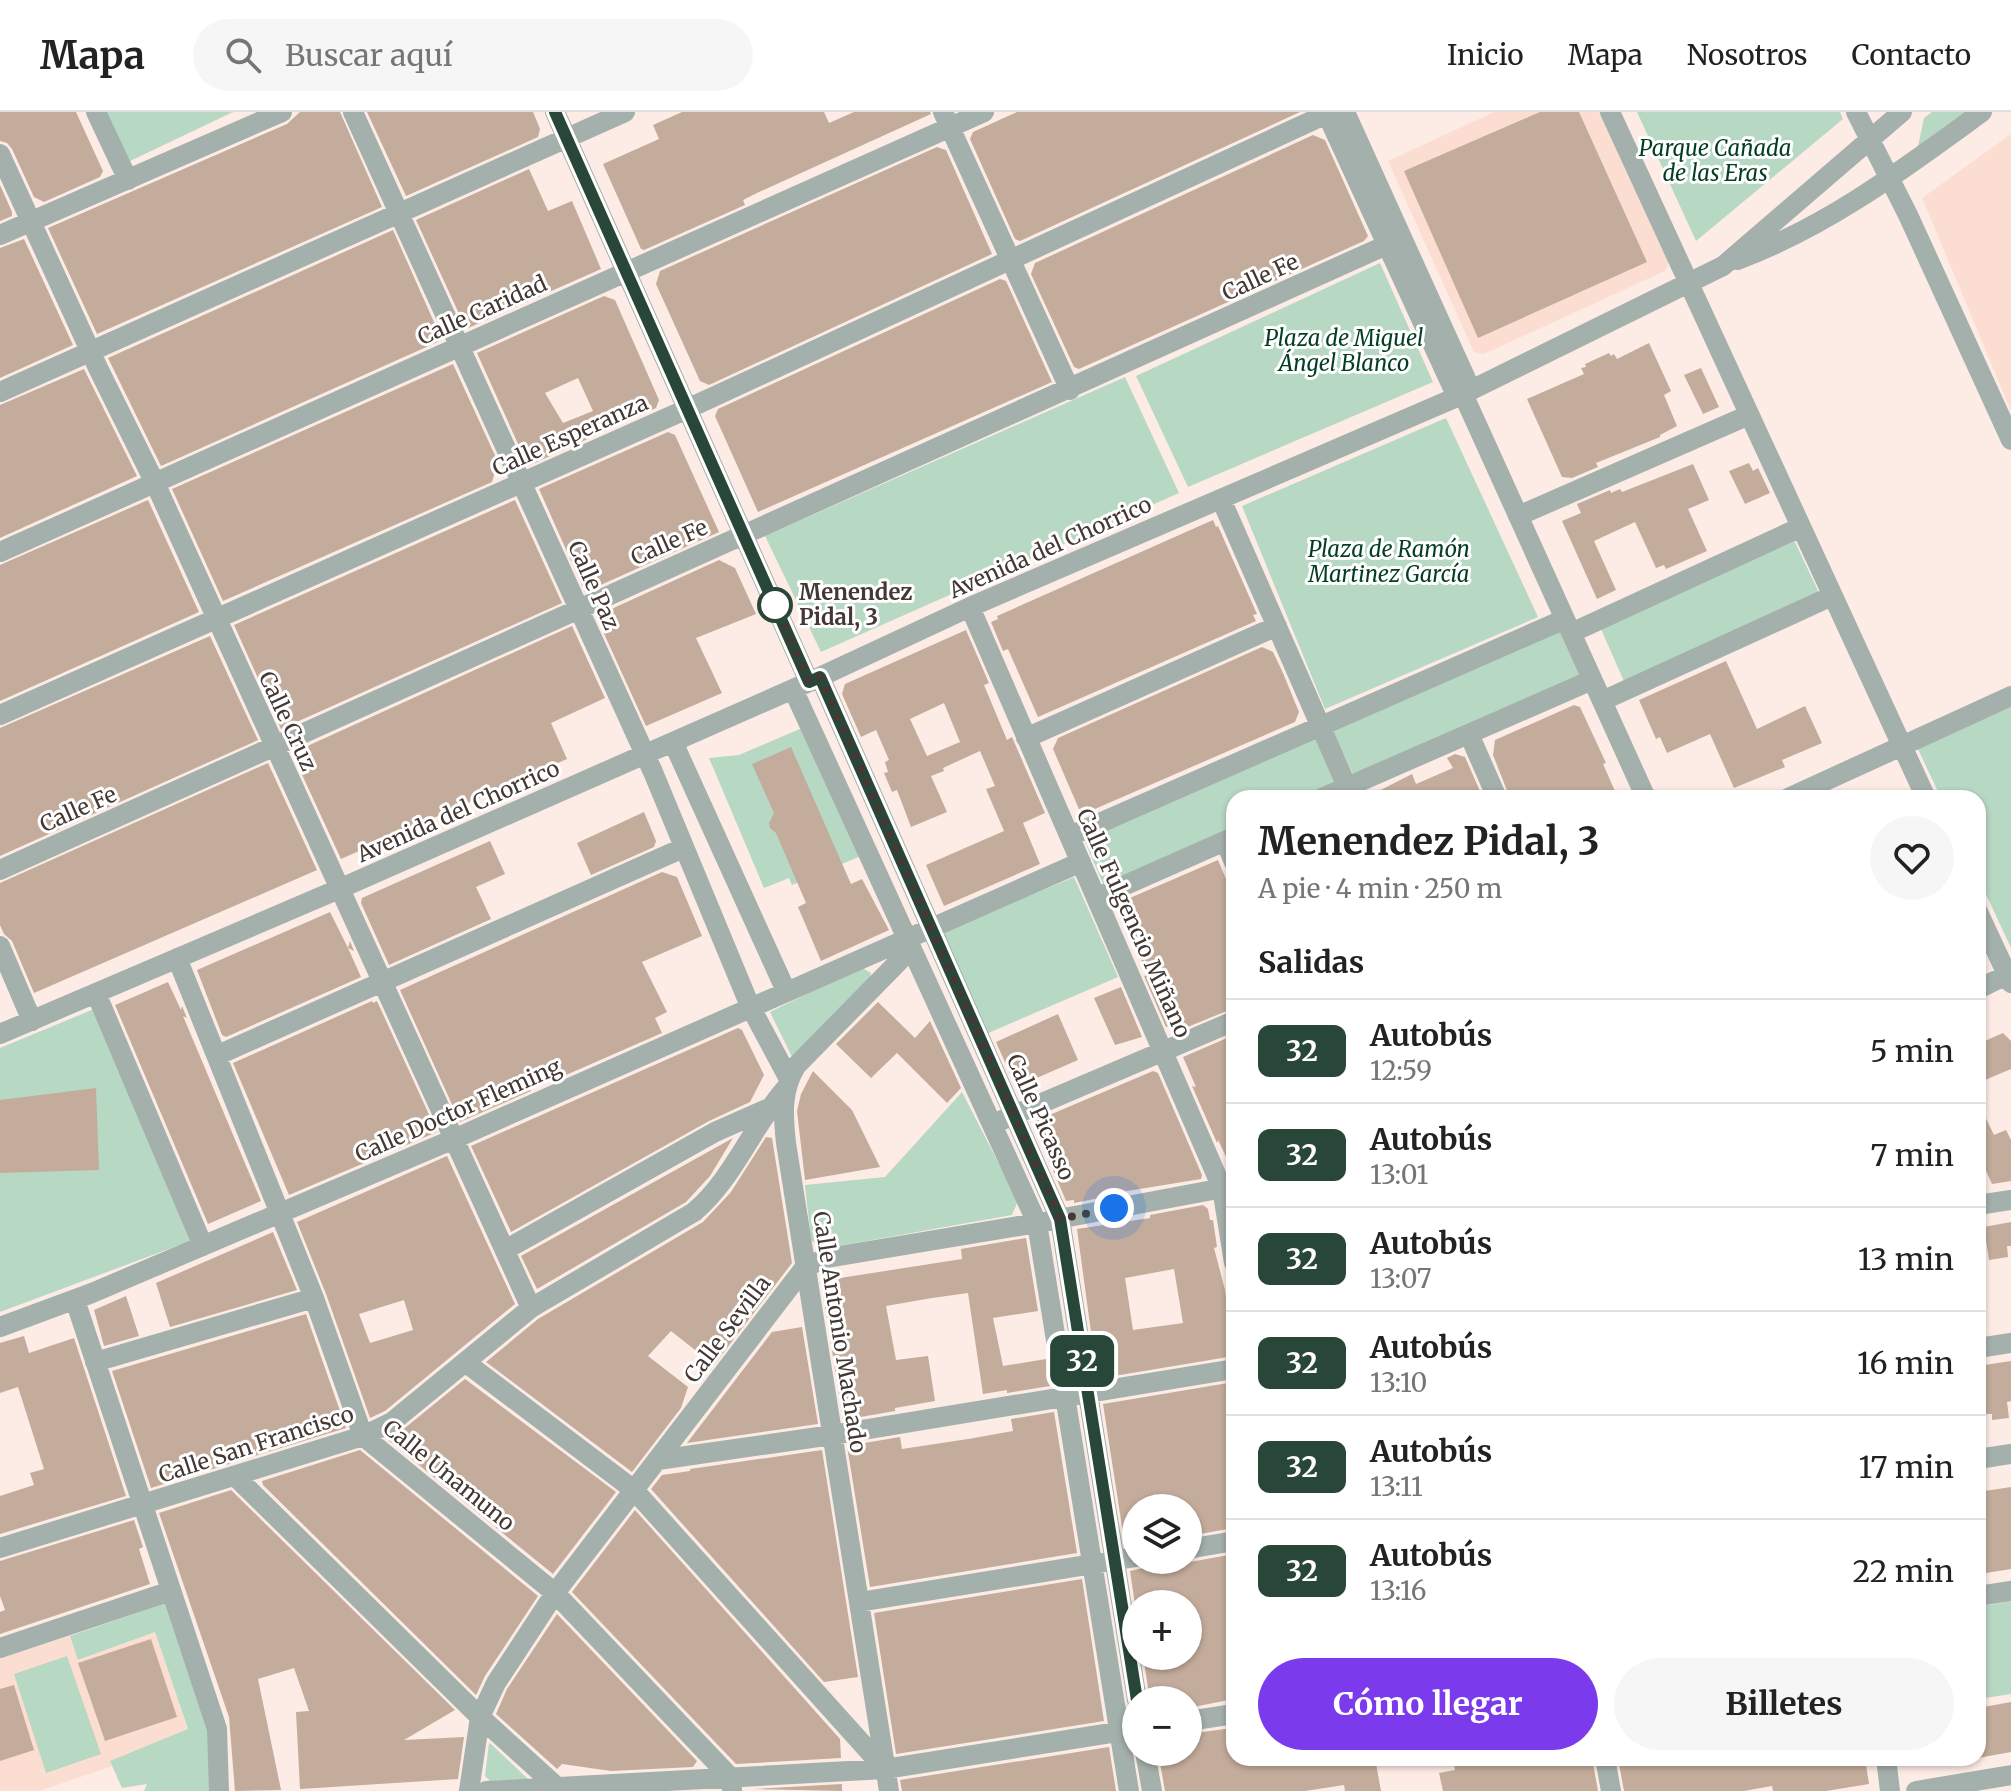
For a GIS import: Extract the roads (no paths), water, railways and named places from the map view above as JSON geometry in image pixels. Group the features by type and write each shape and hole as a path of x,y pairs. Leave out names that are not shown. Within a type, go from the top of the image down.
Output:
{"street":[{"path":"96,112 128,180"},
{"path":"0,235 282,112"},
{"name":"Calle Paz","path":"353,112 645,754 750,1006 787,1084"},
{"path":"555,112 807,683 909,944 1037,1223 1092,1564 1122,1703"},
{"path":"0,392 625,112"},
{"name":"Calle Caridad","path":"0,552 626,272 946,119 984,112"},
{"path":"1332,112 1464,393 1642,790"},
{"name":"Calle Esperanza","path":"0,715 687,409 1332,112"},
{"path":"1610,112 1922,790"},
{"path":"1856,112 2011,440"},
{"name":"Avenida del Chorrico","path":"0,1034 339,889 807,683 970,607 1464,393 1723,266 1902,112"},
{"path":"1723,266 1776,246 1890,180 1982,112"},
{"path":"946,119 1070,390"},
{"name":"Calle Cruz","path":"0,154 91,353 155,483 531,1308"},
{"name":"Calle Fe","path":"0,870 1394,242"},
{"path":"1518,516 1749,415"},
{"path":"1221,499 1349,790"},
{"path":"1070,836 1319,725 1568,626 1801,527"},
{"path":"1602,701 1832,596"},
{"name":"Calle Fulgencio Miñano","path":"970,607 1163,1050 1226,1183"},
{"path":"1026,738 1277,626"},
{"path":"1354,790 1469,734 1592,680"},
{"name":"Calle Picasso","path":"807,683 930,928 1060,1219 1135,1686"},
{"path":"1806,790 2011,696"},
{"path":"1469,734 1494,790"},
{"path":"673,742 786,991"},
{"path":"1096,898 1226,841"},
{"path":"218,1055 683,848"},
{"name":"Calle Doctor Fleming","path":"0,1327 75,1300 454,1139 750,1006 909,944 930,928 1081,862"},
{"path":"1986,928 2010,977 1986,986"},
{"path":"787,1084 796,1066 909,944"},
{"path":"0,946 32,1021"},
{"name":"Calle Unamuno","path":"177,958 281,1213 363,1436 555,1593 731,1784"},
{"path":"96,993 203,1246"},
{"path":"992,1125 1226,1024"},
{"name":"Calle San Francisco","path":"0,1548 236,1477 363,1436 392,1422 531,1308 703,1205 711,1198 767,1109 787,1084"},
{"name":"Calle Antonio Machado","path":"787,1084 783,1118 889,1791"},
{"path":"505,1250 715,1132 767,1109"},
{"path":"805,1267 827,1258 1226,1187"},
{"path":"1986,1203 2011,1200"},
{"name":"Calle Sevilla","path":"469,1791 480,1717 496,1683 555,1593 805,1267"},
{"path":"95,1362 314,1298"},
{"path":"75,1300 217,1729 219,1791"},
{"path":"1986,1347 2011,1343"},
{"path":"465,1362 634,1490 885,1769"},
{"path":"658,1460 832,1435 1226,1370"},
{"path":"1986,1458 2011,1454"},
{"path":"236,1477 480,1717 557,1787"},
{"path":"1202,1547 1226,1542"},
{"path":"859,1602 1122,1559"},
{"path":"0,1648 171,1591"},
{"path":"1986,1595 2011,1591"},
{"path":"849,1726 877,1714"},
{"path":"1202,1719 1226,1715"},
{"path":"486,1791 731,1784 885,1769 1122,1732"},
{"path":"1129,1766 1129,1791"},
{"path":"1148,1766 1152,1791"},
{"path":"1606,1766 1611,1791"},
{"path":"1887,1766 1890,1791"},
{"path":"1916,1791 2011,1775"}],"place":[{"name":"Menendez Pidal, 3","path":"775,605"}],"park label":[{"name":"Parque Cañada de las Eras","path":"1715,160"},
{"name":"Plaza de Miguel Ángel Blanco","path":"1344,350"},
{"name":"Plaza de Ramón Martinez García","path":"1389,562"}]}
